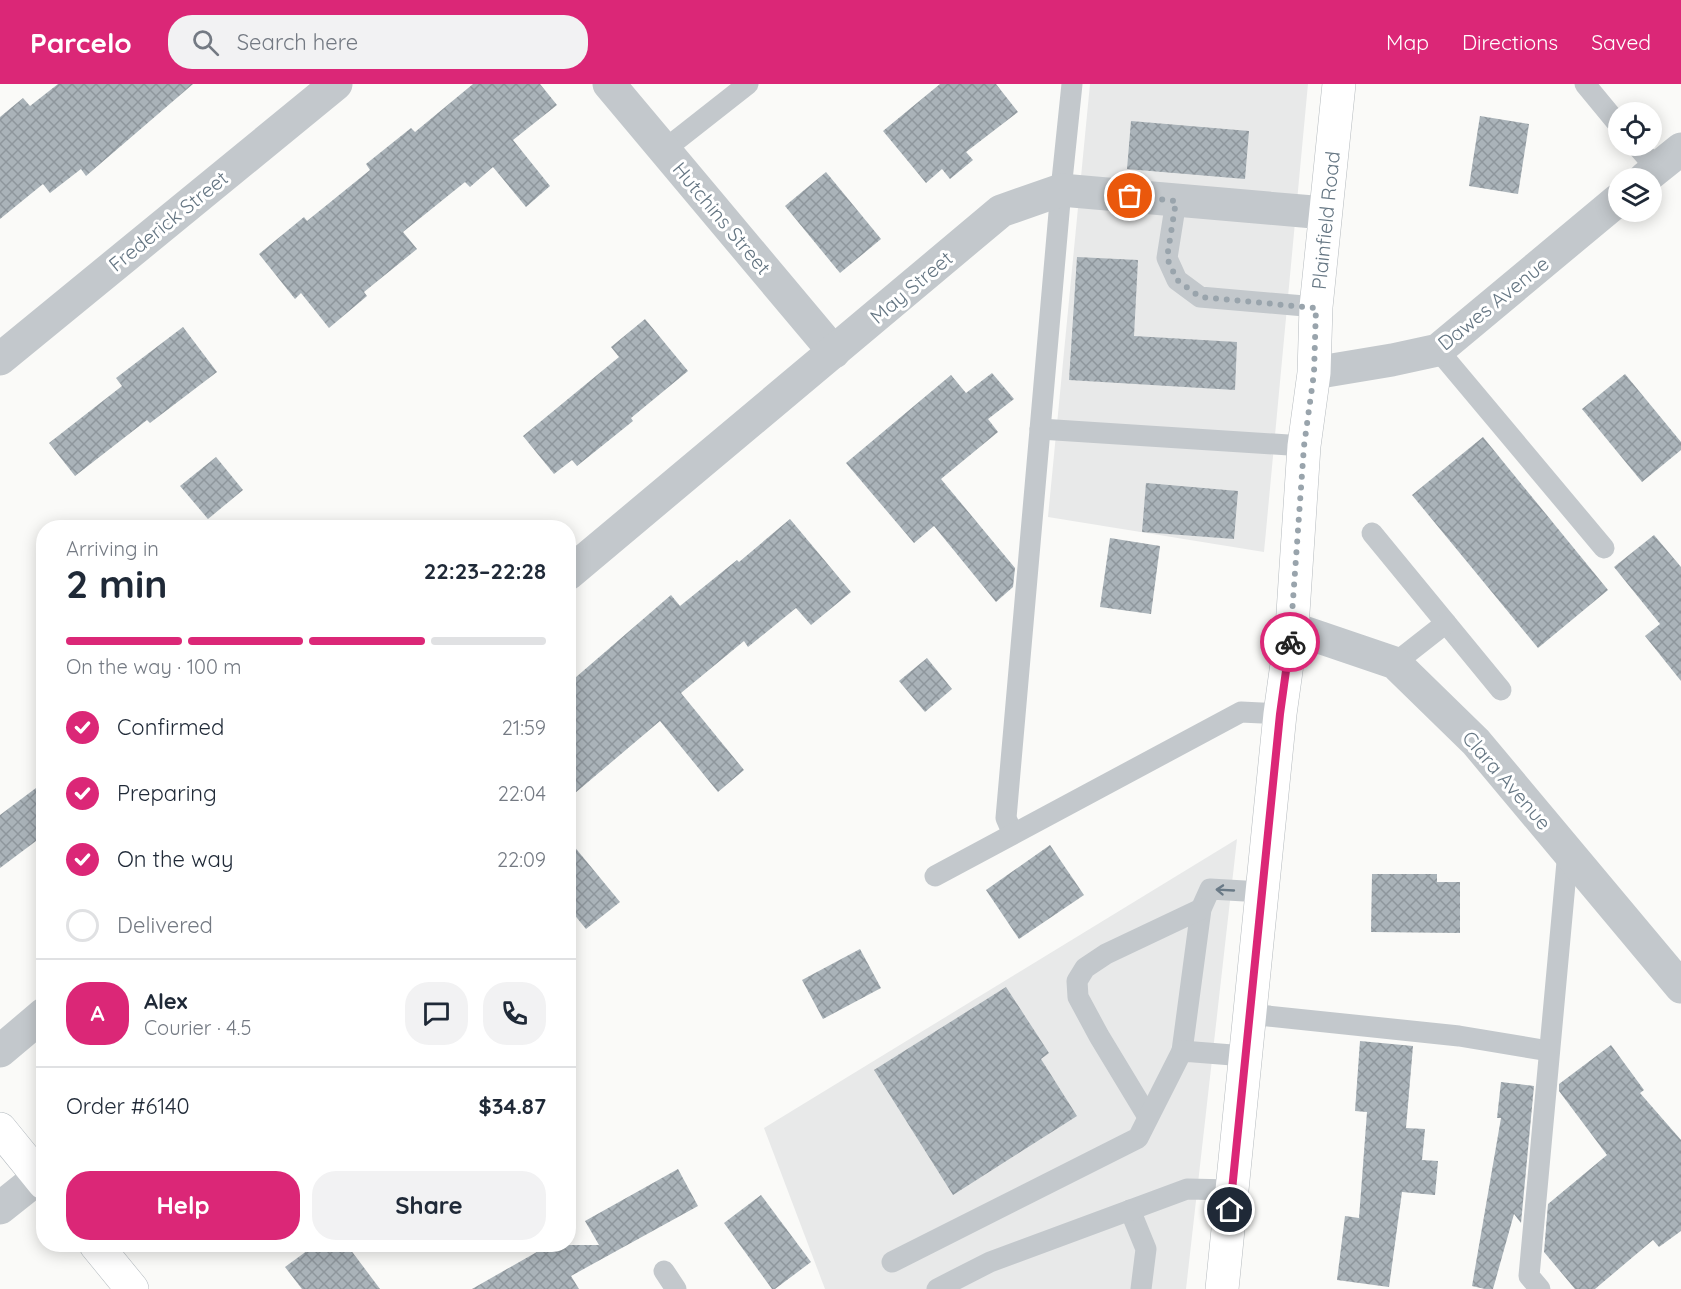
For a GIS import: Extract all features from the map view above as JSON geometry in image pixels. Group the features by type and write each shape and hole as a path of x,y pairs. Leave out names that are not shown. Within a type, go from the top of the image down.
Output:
{"main road":[{"name":"Plainfield Road","path":"1222,1289 1280,714 1292,628 1304,446 1314,373 1316,308 1339,84"},
{"path":"0,1129 36,1174"},
{"path":"102,1252 132,1289"}],"street":[{"name":"Frederick Street","path":"0,359 336,84"},
{"name":"Hutchins Street","path":"609,84 834,352"},
{"name":"May Street","path":"576,567 1001,211 1061,190 1325,213"},
{"name":"Dawes Avenue","path":"1314,373 1438,350 1608,208"},
{"name":"Clara Avenue","path":"1292,628 1395,663 1476,742 1681,987"},
{"path":"0,1051 36,1021"},
{"path":"0,1208 36,1183"}],"lane":[{"path":"664,150 748,84"},
{"path":"1013,834 1006,818 1072,84"},
{"path":"1585,84 1608,112"},
{"path":"1176,201 1167,258 1177,280 1200,297 1316,308"},
{"path":"1438,350 1604,548"},
{"path":"1040,429 1304,446"},
{"path":"1372,533 1502,690"},
{"path":"1395,663 1446,623"},
{"path":"935,876 1241,712 1280,714"},
{"path":"1532,1285 1549,1051 1568,851"},
{"path":"892,1262 1138,1138 1182,1051 1201,909 1210,889 1262,892"},
{"path":"1148,1117 1078,997 1077,981 1085,968 1106,954 1201,909"},
{"path":"1249,1014 1459,1036 1549,1051"},
{"path":"1182,1051 1245,1056"},
{"path":"937,1289 990,1262 1187,1189 1232,1190"},
{"path":"1130,1210 1146,1249 1141,1289"},
{"path":"664,1271 676,1289"}],"shaded area":[{"path":"1090,84 1308,84 1264,552 1048,517"},
{"path":"1237,839 1186,1289 825,1289 764,1128"}],"building":[{"path":"58,84 193,84 86,176 81,169 50,193 43,184 0,219 0,117 23,98 30,106"},
{"path":"473,84 540,84 557,105 513,140 550,186 526,207 493,167 470,187 465,182 403,232 417,249 364,292 367,296 329,328 301,293 295,299 259,254 304,217 307,221 370,170 366,164 411,128 415,132"},
{"path":"940,84 996,84 1018,112 966,152 973,160 950,179 942,169 926,183 883,131"},
{"path":"1480,116 1529,124 1518,194 1469,186"},
{"path":"1131,121 1249,131 1245,179 1127,169"},
{"path":"826,172 881,239 840,273 785,206"},
{"path":"1077,257 1138,260 1134,336 1237,342 1235,390 1069,380"},
{"path":"645,319 688,371 631,418 633,421 577,466 572,460 554,474 523,436 619,357 611,347"},
{"path":"183,327 217,372 150,423 147,420 75,476 49,443 122,386 116,378"},
{"path":"992,373 1014,399 988,419 998,432 941,479 1015,568 1013,587 996,602 934,526 914,543 846,463 951,375 966,393"},
{"path":"1625,374 1681,442 1681,450 1642,482 1582,409"},
{"path":"1483,437 1608,590 1538,648 1412,495"},
{"path":"216,457 243,490 208,519 180,486"},
{"path":"1146,483 1238,491 1234,539 1142,532"},
{"path":"790,519 851,592 811,625 796,608 748,647 744,641 681,693 744,770 718,792 660,721 576,792 576,677 671,595 680,606 737,560 739,562"},
{"path":"1654,535 1681,567 1681,681 1645,636 1660,624 1614,567"},
{"path":"1110,538 1160,546 1151,614 1100,607"},
{"path":"927,658 952,689 925,712 899,681"},
{"path":"36,788 36,841 0,868 0,815"},
{"path":"1050,845 1084,895 1019,939 986,890"},
{"path":"576,849 620,902 586,929 576,917"},
{"path":"1372,874 1437,874 1437,882 1460,882 1460,933 1371,932"},
{"path":"860,949 881,988 823,1019 802,980"},
{"path":"1006,987 1049,1053 1041,1059 1077,1116 953,1195 874,1070"},
{"path":"1360,1041 1413,1046 1406,1128 1425,1129 1422,1160 1438,1161 1435,1195 1402,1192 1389,1287 1337,1280 1345,1216 1359,1218 1367,1112 1355,1111"},
{"path":"1611,1045 1644,1090 1640,1093 1681,1140 1681,1231 1659,1247 1653,1240 1595,1289 1575,1289 1544,1252 1548,1204 1607,1155 1559,1091 1559,1084"},
{"path":"1501,1082 1534,1086 1521,1223 1514,1214 1493,1289 1485,1289 1472,1286 1501,1118 1497,1118"},
{"path":"678,1169 698,1206 571,1276 579,1289 472,1289 537,1252 576,1252 576,1245 599,1245 585,1221"},
{"path":"761,1195 811,1262 775,1289 772,1289 724,1223"},
{"path":"305,1252 352,1252 380,1289 302,1289 285,1267"}],"way so far":[{"path":"1130,196 1176,201 1167,258 1177,280 1200,297 1316,308 1314,373 1304,446 1290,642"}],"route":[{"path":"1230,1210 1280,714 1290,642"}]}
